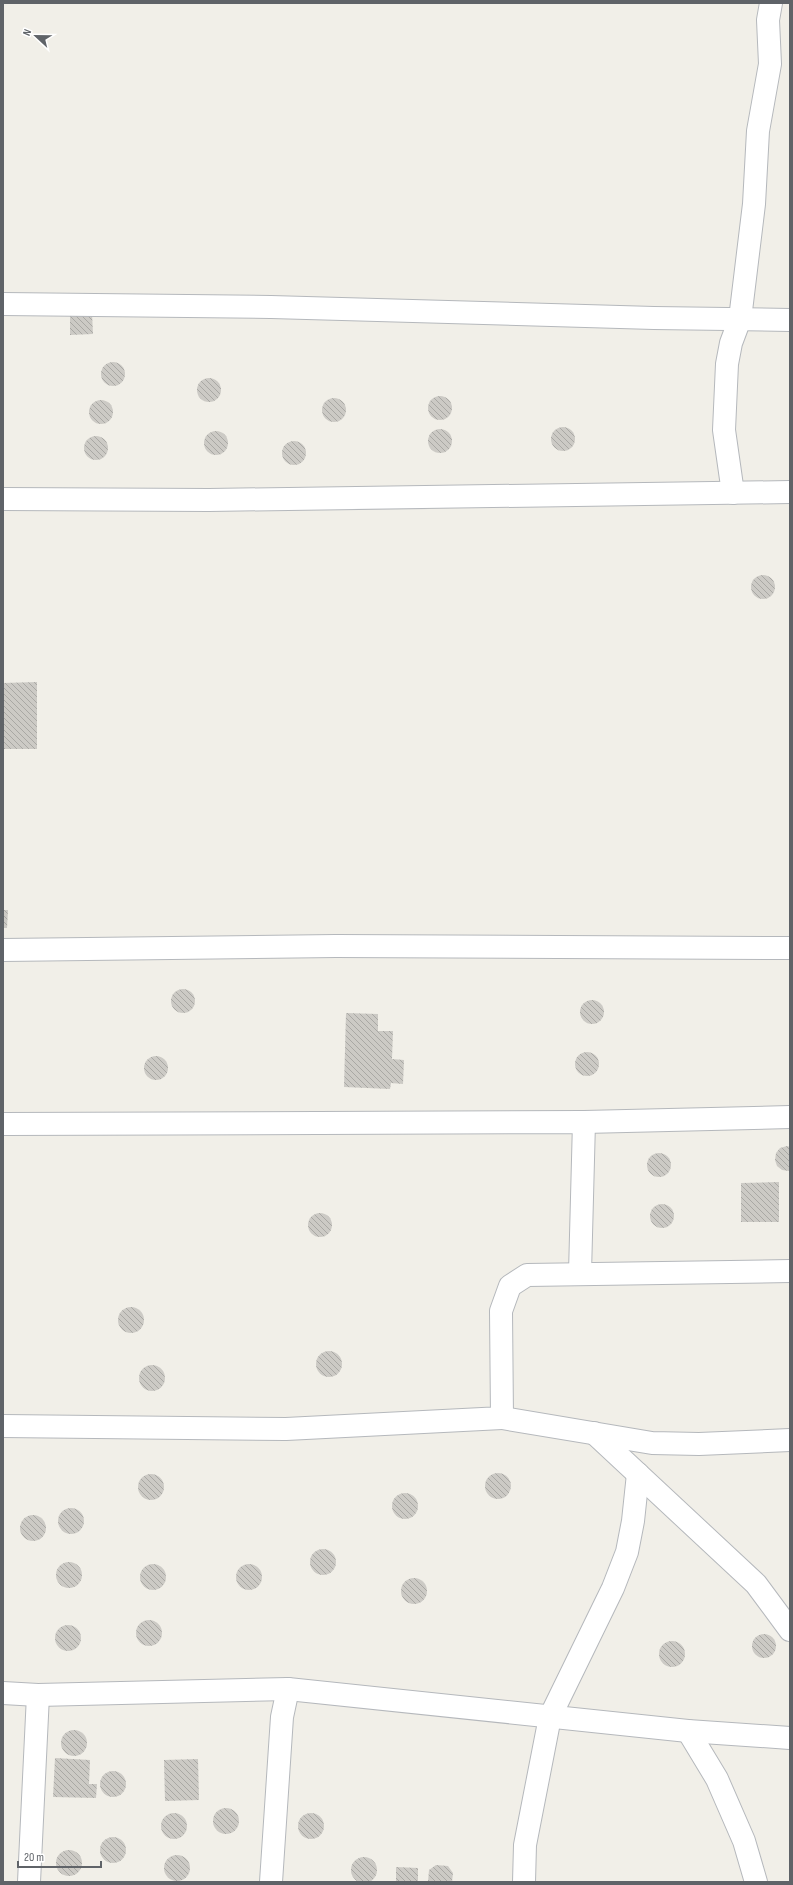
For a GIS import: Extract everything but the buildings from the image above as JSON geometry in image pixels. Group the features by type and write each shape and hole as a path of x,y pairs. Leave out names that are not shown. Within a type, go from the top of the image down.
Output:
{"street":[{"path":"733,493 724,430 727,364 731,343 740,319 754,204 758,131 770,64 768,20 771,3"},
{"path":"3,304 271,307 790,320"},
{"path":"3,499 210,500 790,492"},
{"path":"3,950 336,946 790,948"},
{"path":"3,1124 584,1122 790,1118"},
{"path":"580,1273 584,1122"},
{"path":"502,1418 501,1311 510,1286 527,1275 790,1271"},
{"path":"3,1426 286,1429 502,1418 652,1443 699,1444 790,1440"},
{"path":"594,1433 756,1584 790,1630"},
{"path":"524,1882 526,1844 550,1717 613,1588 626,1552 633,1520 638,1474"},
{"path":"271,1882 282,1717 288,1689"},
{"path":"3,1693 38,1695 288,1689 688,1731 790,1738"},
{"path":"29,1882 38,1695"},
{"path":"688,1731 717,1779 744,1841 756,1882"}]}
